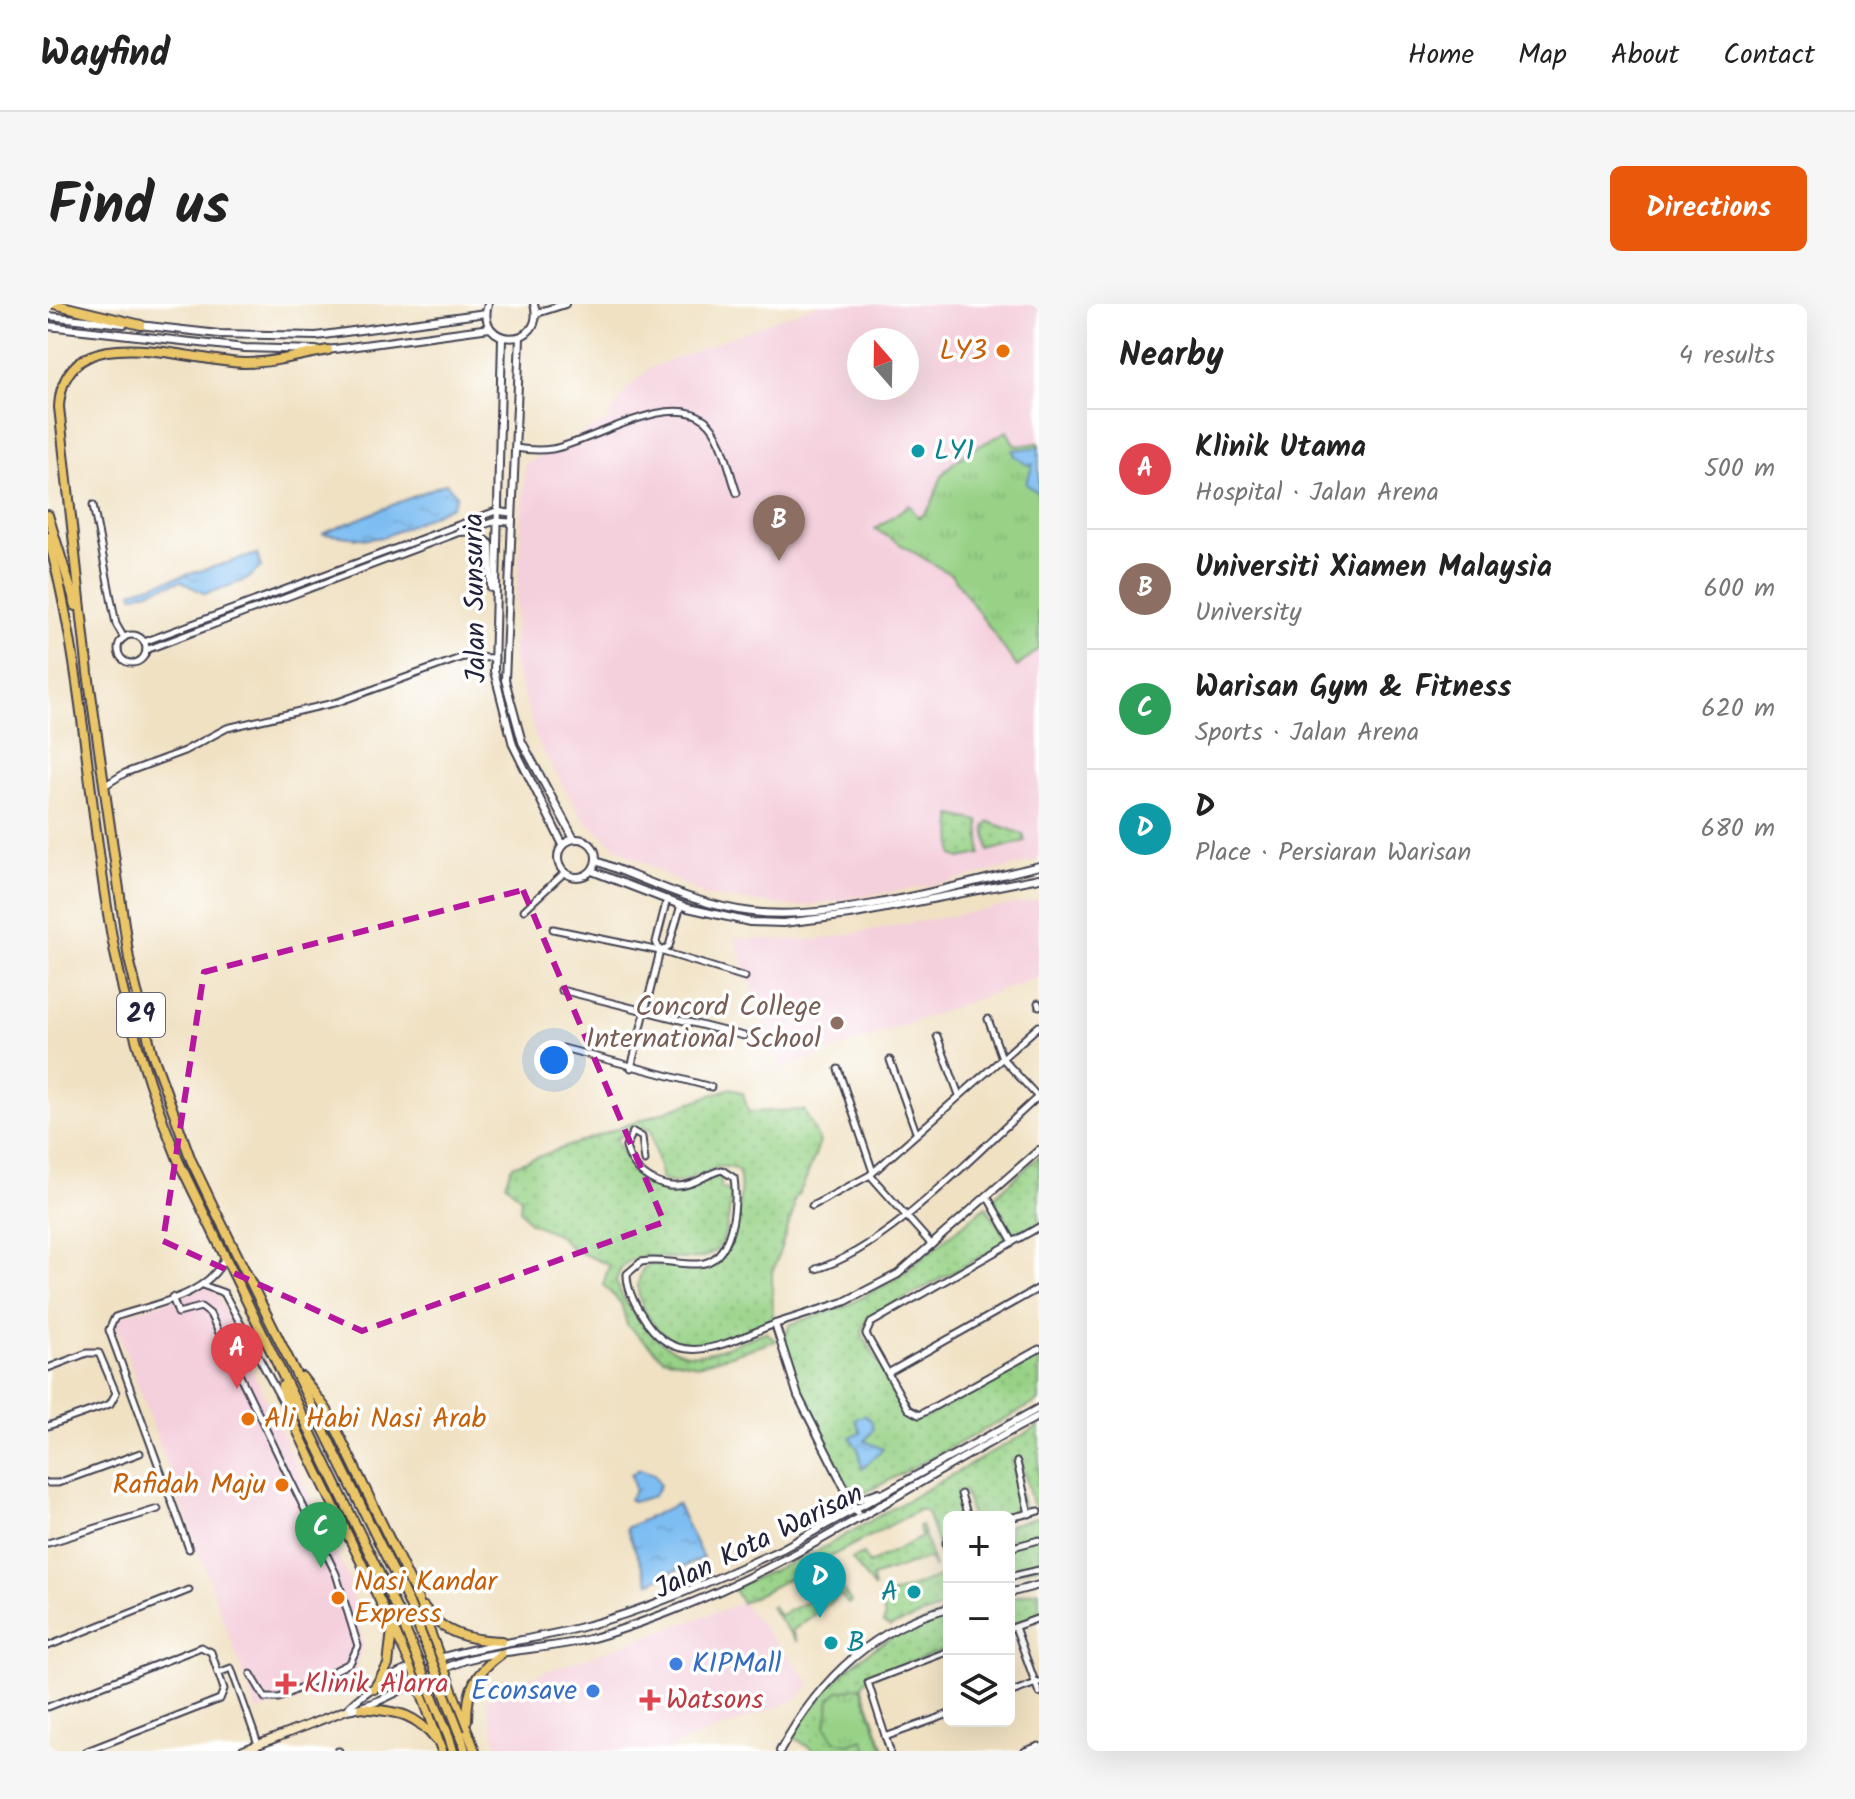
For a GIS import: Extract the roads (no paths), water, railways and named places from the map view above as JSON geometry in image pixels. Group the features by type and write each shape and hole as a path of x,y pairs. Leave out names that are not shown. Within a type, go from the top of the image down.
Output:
{"highway":[{"path":"54,304 141,325"},
{"path":"83,629 59,407 60,389 68,370 92,354 118,349 248,363 328,350"},
{"name":"29","path":"48,515 83,629 129,959 152,1053 191,1160 409,1603 463,1730 465,1751"},
{"name":"29","path":"48,537 70,636 115,951 152,1095 179,1162 398,1612 453,1751"},
{"path":"271,1355 296,1428 413,1669 442,1751"},
{"path":"288,1357 327,1410 415,1592 456,1695 463,1730 475,1751"},
{"path":"415,1592 427,1612 450,1631 464,1638 501,1641"},
{"path":"374,1689 388,1665 392,1626"},
{"path":"399,1639 411,1649 420,1648 427,1643 429,1626"},
{"path":"463,1730 475,1676 501,1654"},
{"path":"427,1706 429,1693 436,1689 444,1687 456,1695"},
{"path":"361,1708 404,1714 419,1721 442,1751"}],"main road":[{"path":"245,1751 346,1710"}],"street":[{"path":"488,304 486,313 490,328 502,338 520,338 532,328 537,313 534,304"},
{"path":"537,313 565,304"},
{"path":"48,316 219,334 316,336 486,313"},
{"path":"48,326 245,348 328,350 490,328"},
{"name":"Jalan Sunsuria","path":"502,338 493,620 495,681 513,745 563,845"},
{"name":"Jalan Sunsuria","path":"520,338 505,659 508,697 522,742 574,839"},
{"path":"515,448 555,449 662,412 686,410 706,420 713,429 737,493"},
{"path":"93,505 113,612 124,638"},
{"path":"144,642 496,511 510,513"},
{"path":"146,650 144,642 132,635 124,638 118,650 125,661 138,661 146,650 460,532 496,521 510,522"},
{"path":"460,532 472,531 490,544 493,620"},
{"path":"103,787 125,773 184,751 227,728 338,702 463,657 495,658"},
{"path":"574,839 591,844 596,861 592,871 581,878 564,873 557,856 563,845 574,839"},
{"path":"596,861 707,903 770,914 839,908 1039,866"},
{"path":"592,871 681,905 750,922 783,923 850,915 1039,878"},
{"path":"524,910 564,873"},
{"path":"631,1068 660,951 656,942 667,899"},
{"path":"660,951 669,946 681,905"},
{"path":"553,929 660,951 745,977"},
{"path":"561,990 744,1036"},
{"path":"816,1269 862,1249 1039,1097 1002,1058 988,1019"},
{"path":"812,1206 872,1174 1039,1026"},
{"path":"937,1036 959,1095"},
{"path":"563,1048 711,1087"},
{"path":"890,1060 916,1132"},
{"path":"838,1069 872,1174 904,1216 933,1245"},
{"path":"645,1161 642,1137 633,1132 628,1139 627,1152 642,1175 678,1187 722,1170 734,1178 736,1190 726,1242 713,1258 699,1265 650,1260 641,1262 627,1274 632,1297 646,1323 666,1343 696,1351 727,1344 856,1297 898,1274 1039,1150"},
{"path":"987,1196 1013,1242"},
{"path":"1039,1227 871,1323 867,1340 912,1414 928,1413 1039,1349"},
{"path":"204,1286 218,1273 225,1257"},
{"path":"189,1549 109,1330 115,1317 204,1286 214,1286 224,1293 296,1428"},
{"path":"888,1373 1039,1288"},
{"path":"172,1297 178,1313 201,1307 210,1314 336,1574 358,1646 350,1663 279,1698 265,1698 251,1674"},
{"path":"775,1324 798,1396 861,1519"},
{"path":"48,1368 99,1353 116,1393 110,1404 48,1426"},
{"name":"Jalan Kota Warisan","path":"346,1710 374,1689 441,1657 501,1641 576,1629 631,1612 782,1549 1039,1408"},
{"name":"Jalan Kota Warisan","path":"346,1710 361,1708 445,1668 501,1654 589,1639 672,1611 742,1581 861,1519 1039,1416"},
{"path":"48,1483 58,1483 140,1453"},
{"path":"1017,1462 1029,1514"},
{"path":"845,1492 866,1498 901,1484"},
{"path":"782,1549 838,1514 844,1506 845,1492"},
{"path":"961,1494 966,1511"},
{"path":"48,1543 158,1509"},
{"path":"1015,1517 1039,1511"},
{"path":"1015,1546 1039,1540"},
{"path":"1015,1576 1039,1570"},
{"path":"1015,1591 1039,1585"},
{"path":"48,1646 189,1590"},
{"path":"780,1751 812,1696 836,1672 899,1627 943,1610"},
{"path":"1015,1627 1039,1618"},
{"path":"1015,1635 1039,1693"},
{"path":"48,1707 201,1647 211,1652 224,1689 220,1699 87,1751"},
{"path":"890,1751 866,1685 874,1678 943,1653"},
{"path":"218,1673 231,1668 259,1745"},
{"path":"1015,1691 1037,1683"},
{"path":"885,1737 943,1716"},
{"path":"1025,1751 1039,1746"}],"water":[{"path":"1039,447 1039,493 1026,484 1033,464 1027,465 1015,456 1013,450"},
{"path":"446,483 457,495 452,506 384,537 368,539 322,534"},
{"path":"257,554 261,567 246,580 205,594 181,581 133,596 132,591"},
{"path":"865,1415 871,1420 873,1429 865,1441 883,1449 862,1469 859,1451 850,1437 861,1433 855,1419"},
{"path":"640,1469 654,1474 660,1485 654,1496 633,1502 629,1499 635,1490 631,1474"},
{"path":"677,1504 703,1558 649,1583 626,1528"}],"place":[{"name":"LY3","path":"1003,351"},
{"name":"LY1","path":"918,451"},
{"name":"Universiti Xiamen Malaysia","path":"779,561"},
{"name":"Concord College International School","path":"837,1023"},
{"name":"Klinik Utama","path":"237,1389"},
{"name":"Ali Habi Nasi Arab","path":"248,1419"},
{"name":"Rafidah Maju","path":"282,1485"},
{"name":"Warisan Gym & Fitness","path":"321,1568"},
{"name":"A","path":"914,1592"},
{"name":"Nasi Kandar Express","path":"338,1598"},
{"name":"D","path":"820,1618"},
{"name":"B","path":"831,1643"},
{"name":"KIPMall","path":"676,1664"},
{"name":"Klinik Alarra","path":"286,1684"},
{"name":"Econsave","path":"593,1691"},
{"name":"Watsons","path":"650,1700"}]}
